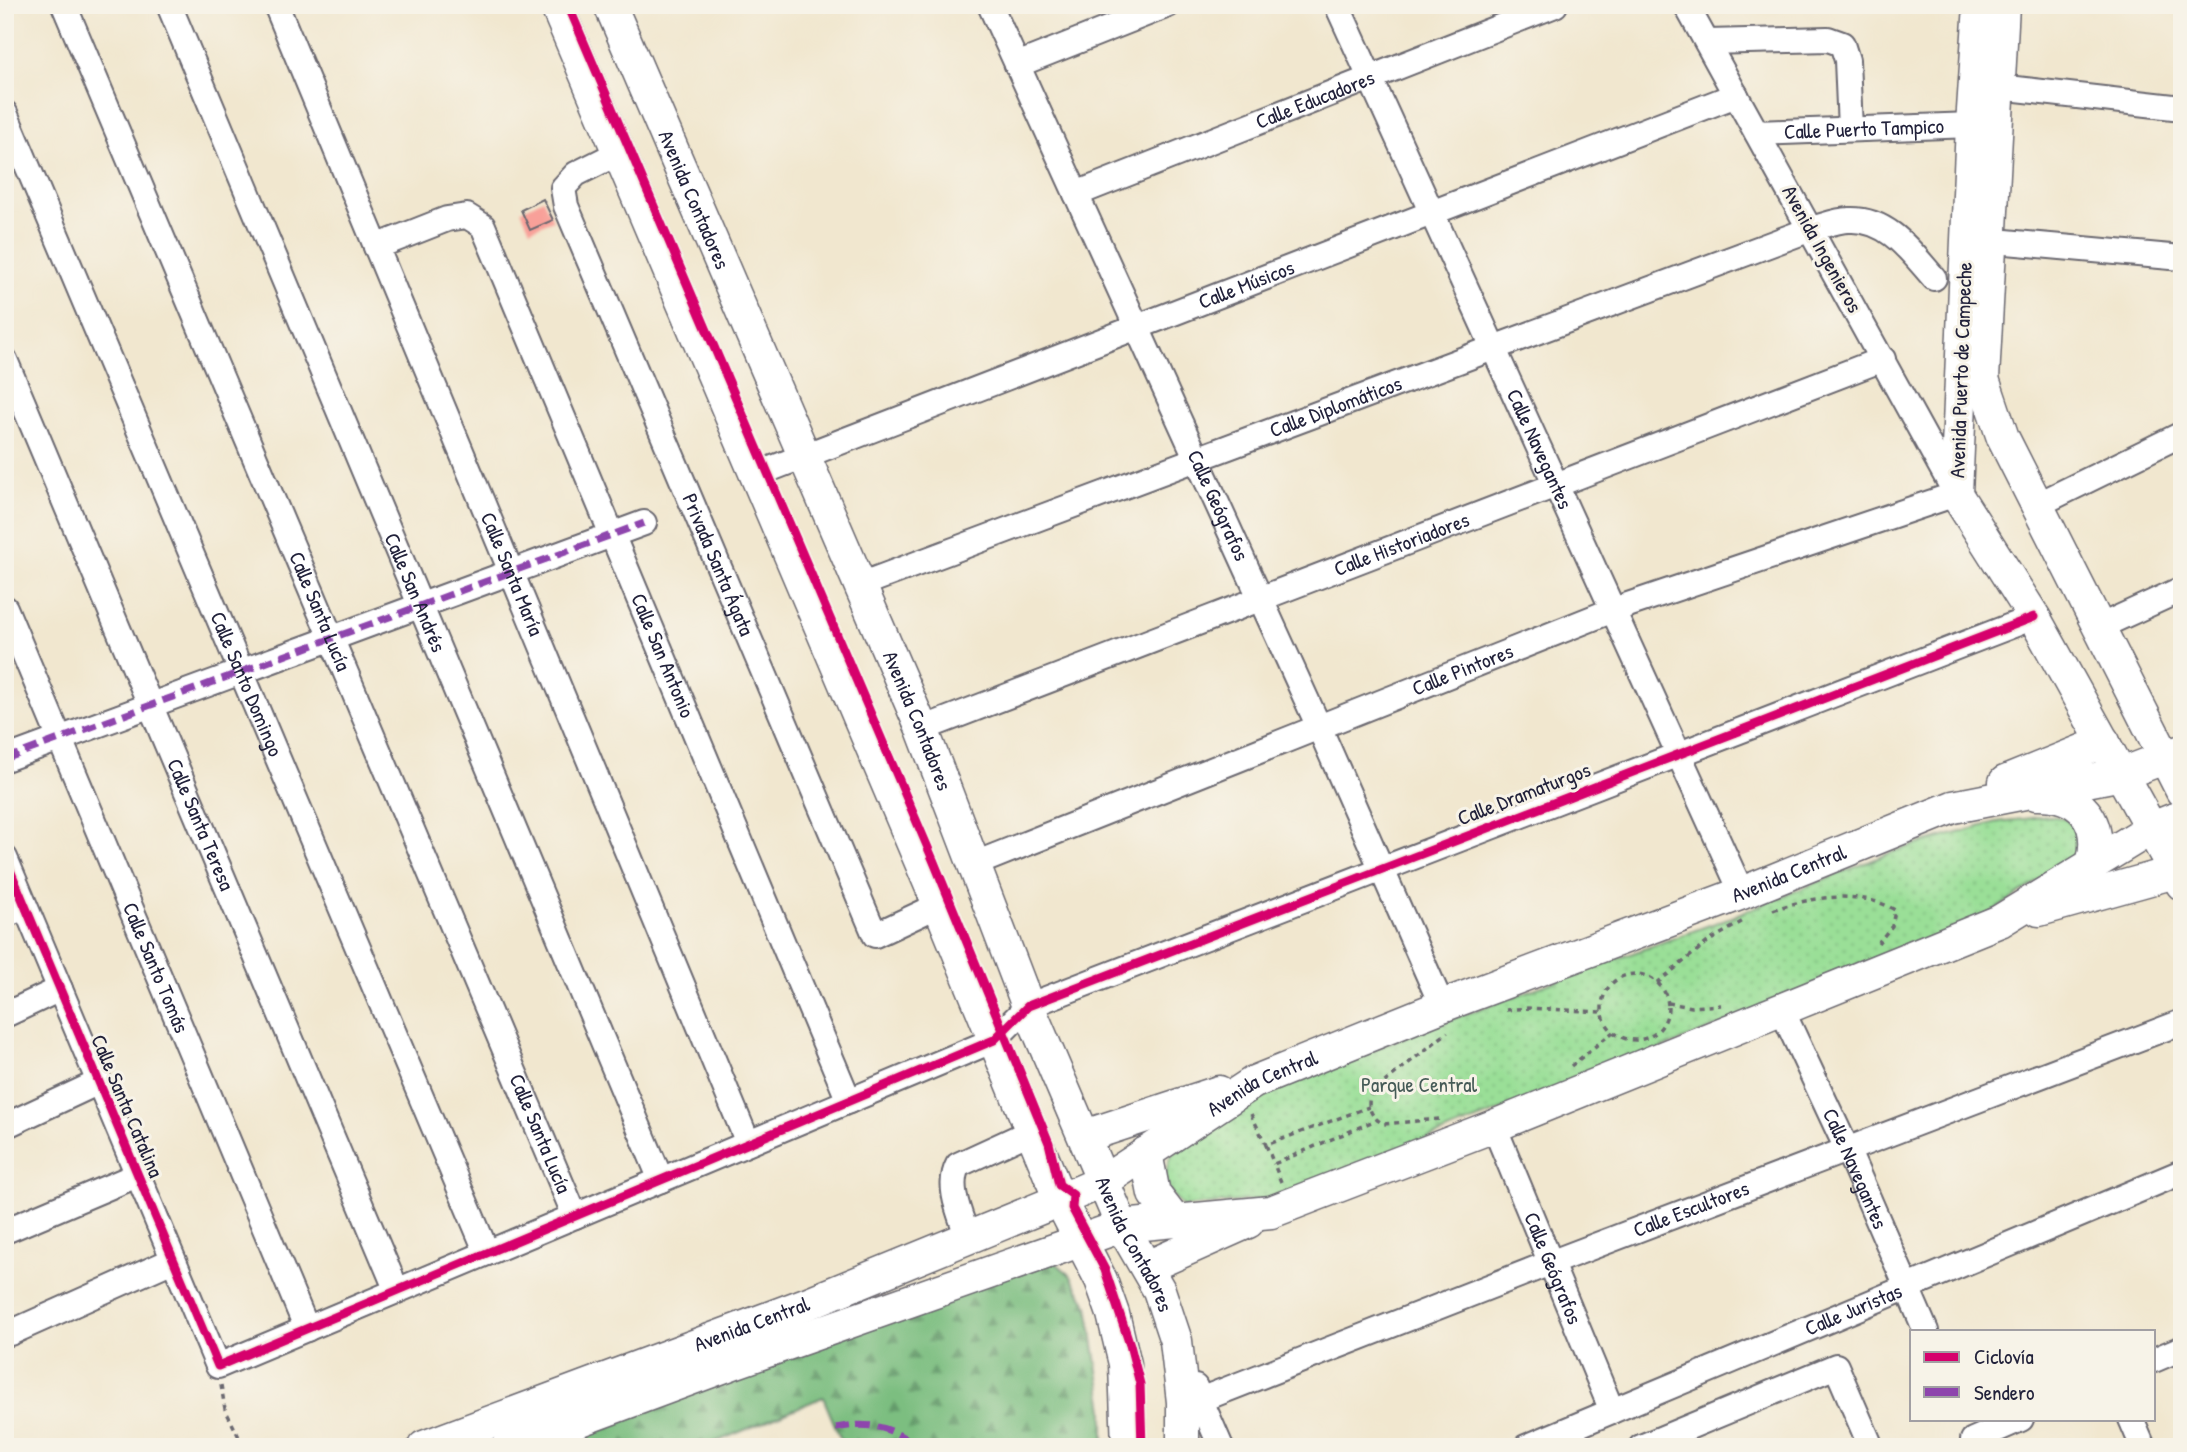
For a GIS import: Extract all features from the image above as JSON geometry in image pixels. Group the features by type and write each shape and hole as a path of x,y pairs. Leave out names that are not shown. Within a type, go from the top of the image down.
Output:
{"main road":[{"path":"556,5 939,905 1060,1200 1101,1280 1113,1314 1125,1364 1128,1447"},
{"name":"Avenida Contadores","path":"610,5 922,729 1028,1006 1122,1226 1153,1278 1176,1341 1183,1447"},
{"name":"Avenida Puerto de Campeche","path":"1980,5 1972,125 1983,379 2003,438 2037,505 2099,627 2174,755 2182,790"},
{"name":"Avenida Puerto de Campeche","path":"2003,5 1999,87 1979,239 1956,494 2034,617 2178,878"},
{"path":"1953,807 1974,795 2104,742"},
{"name":"Avenida Central","path":"424,1447 781,1313 1104,1181 1247,1086 1445,1019 1744,906 1953,807 2122,774 2174,755"},
{"path":"2017,794 2055,795 2078,805 2089,817 2096,832 2097,849 2092,865"},
{"name":"Avenida Central","path":"507,1447 1122,1226 1279,1208 1494,1126 2000,921 2152,828 2182,816"},
{"path":"2000,921 2178,878"},
{"path":"1032,1131 1049,1143 1059,1142 1070,1139 1081,1128 1247,1086"},
{"path":"1146,1153 1154,1194 1174,1220"},
{"path":"1113,1314 1114,1295 1117,1286 1124,1280 1135,1278 1148,1281 1279,1208"}],"street":[{"name":"Calle Santa Lucía","path":"64,5 575,1216"},
{"name":"Calle San Andrés","path":"169,5 661,1180"},
{"name":"Calle Santa María","path":"276,5 748,1143"},
{"name":"Calle Geógrafos","path":"990,5 1319,727 1445,1019"},
{"path":"1017,65 1168,5"},
{"name":"Calle Navegantes","path":"1336,5 1679,754 1744,906"},
{"name":"Calle Educadores","path":"1076,194 1555,5"},
{"name":"Avenida Ingenieros","path":"1686,5 1884,359 1956,494"},
{"path":"1707,42 1828,39 1842,44 1847,60 1850,129"},
{"path":"1999,87 2182,108"},
{"name":"Calle Músicos","path":"755,475 1736,95"},
{"name":"Calle Santo Domingo","path":"5,113 487,1253"},
{"name":"Calle Puerto Tampico","path":"1757,133 1972,125"},
{"name":"Privada Santa Ágata","path":"618,153 576,174 564,188 566,206 875,935 939,905"},
{"name":"Calle San Antonio","path":"376,247 447,219 467,216 483,226 849,1101"},
{"name":"Calle Diplomáticos","path":"860,585 1811,229 1848,219 1871,221 1895,236 1934,278"},
{"path":"1979,239 2182,258"},
{"name":"Calle Historiadores","path":"922,729 1884,359"},
{"name":"Calle Santa Teresa","path":"5,360 397,1291"},
{"path":"2037,505 2182,433"},
{"name":"Calle Pintores","path":"975,863 1613,610 1956,494"},
{"path":"5,758 644,523"},
{"path":"2099,627 2182,589"},
{"name":"Calle Santo Tomás","path":"5,608 307,1329"},
{"name":"Calle Dramaturgos","path":"1028,1006 2034,617"},
{"name":"Calle Santa Catalina","path":"5,858 15,911 60,989 218,1366"},
{"path":"5,1015 60,989"},
{"path":"218,1366 994,1040 1028,1006"},
{"name":"Calle Navegantes","path":"1781,1009 1847,1149 1926,1330"},
{"name":"Calle Escultores","path":"1200,1400 1550,1263 2182,1022"},
{"path":"5,1126 99,1082"},
{"name":"Calle Geógrafos","path":"1494,1126 1612,1411"},
{"path":"968,1238 954,1190 953,1174 958,1165 1032,1131"},
{"name":"Calle Juristas","path":"1526,1447 2182,1172"},
{"path":"5,1231 137,1174"},
{"path":"10,1333 173,1260"},
{"path":"1176,1341 1221,1447"},
{"path":"2156,1359 2182,1348"},
{"path":"1641,1447 1836,1366 1871,1447"},
{"path":"1970,1435 2018,1420"},
{"path":"2131,1420 2143,1447"}],"path":[{"path":"1772,910 1833,897 1880,901 1895,910"},
{"path":"1657,983 1709,941 1744,906"},
{"path":"1636,975 1657,983 1668,1003 1667,1014 1656,1033 1645,1039 1634,1040 1613,1032 1602,1012 1602,1001 1614,982 1624,976 1636,975"},
{"path":"1502,1010 1528,1008 1602,1012"},
{"path":"1442,1119 1384,1124 1376,1120 1368,1107 1368,1099 1445,1019"},
{"path":"1567,1069 1613,1032"},
{"path":"1247,1086 1274,1164 1279,1208"},
{"path":"1266,1145 1368,1107"},
{"path":"1274,1164 1376,1120"},
{"path":"218,1366 225,1409 244,1447"}],"green space":[{"name":"Parque Central","path":"2050,816 2071,823 2081,832 2081,846 2076,854 2058,870 1960,933 1274,1198 1183,1207 1166,1184 1171,1155 1249,1102 1408,1035 1718,922 1898,850 1997,822"},
{"path":"1048,1256 1070,1275 1088,1306 1104,1409 1104,1447 844,1447 823,1397 704,1447 556,1447"}],"building":[{"path":"543,199 553,220 530,230 521,210"}],"marked path":[{"path":"5,759 644,523"},
{"path":"836,1428 859,1425 880,1427 918,1447"}],"cycle path":[{"path":"568,5 934,862 1049,1143 1059,1185 1073,1195 1072,1208 1105,1270 1140,1384 1142,1447"},
{"path":"5,858 218,1366 994,1040 1028,1006 2034,617"}]}
